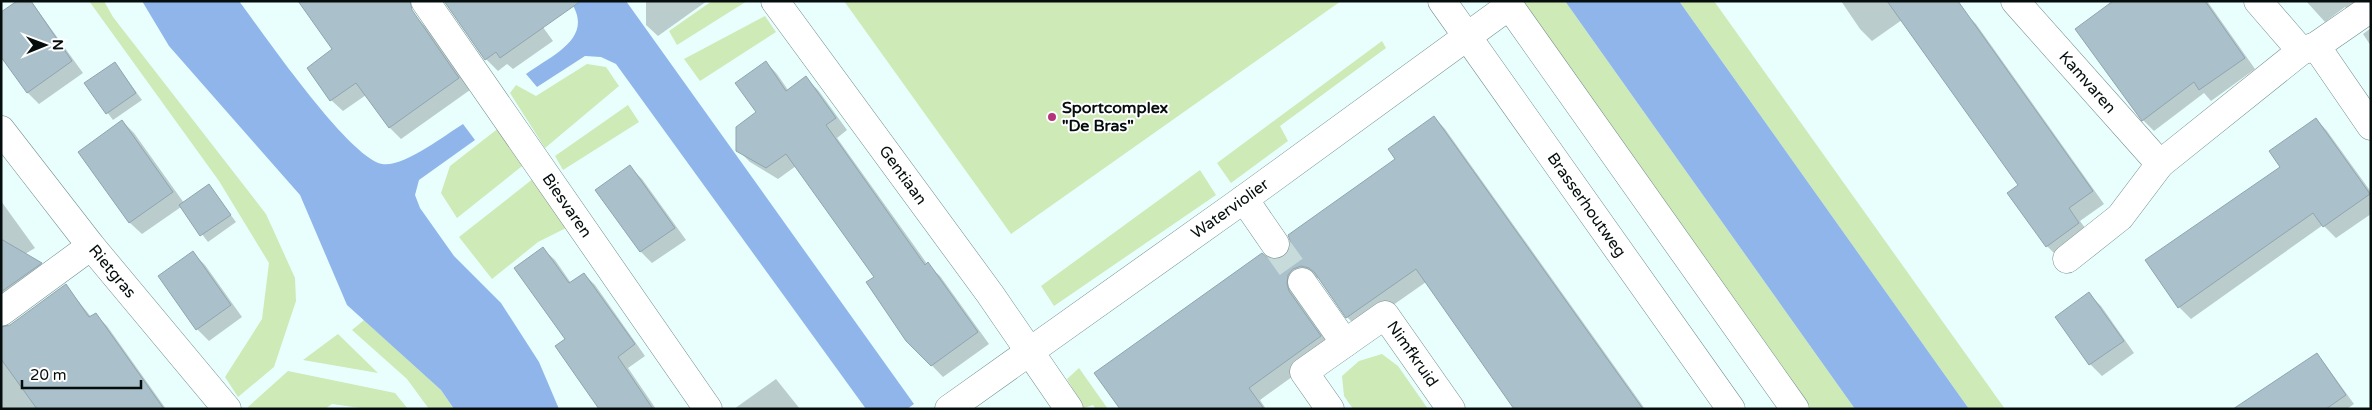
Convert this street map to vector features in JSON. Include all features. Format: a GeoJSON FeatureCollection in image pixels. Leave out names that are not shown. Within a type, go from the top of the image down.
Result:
{"type":"FeatureCollection","features":[{"type":"Feature","properties":{"kind":"street","name":"Biesvaren"},"geometry":{"type":"LineString","coordinates":[[425,1],[708,409]]}},
{"type":"Feature","properties":{"kind":"street","name":"Gentiaan"},"geometry":{"type":"LineString","coordinates":[[774,1],[990,294],[1069,409]]}},
{"type":"Feature","properties":{"kind":"street","name":"Brasserhoutweg"},"geometry":{"type":"LineString","coordinates":[[1442,1],[1731,409]]}},
{"type":"Feature","properties":{"kind":"street","name":"Kamvaren"},"geometry":{"type":"LineString","coordinates":[[2015,1],[2160,164]]}},
{"type":"Feature","properties":{"kind":"street"},"geometry":{"type":"LineString","coordinates":[[2258,1],[2309,49],[2371,126]]}},
{"type":"Feature","properties":{"kind":"street","name":"Waterviolier"},"geometry":{"type":"LineString","coordinates":[[949,409],[1244,199],[1507,4]]}},
{"type":"Feature","properties":{"kind":"street"},"geometry":{"type":"LineString","coordinates":[[1507,4],[1795,409]]}},
{"type":"Feature","properties":{"kind":"street"},"geometry":{"type":"LineString","coordinates":[[2067,259],[2120,217],[2160,164],[2309,49],[2371,8]]}},
{"type":"Feature","properties":{"kind":"street","name":"Rietgras"},"geometry":{"type":"LineString","coordinates":[[1,130],[91,246],[227,409]]}},
{"type":"Feature","properties":{"kind":"street"},"geometry":{"type":"LineString","coordinates":[[1244,199],[1276,244]]}},
{"type":"Feature","properties":{"kind":"street"},"geometry":{"type":"LineString","coordinates":[[1,312],[91,246]]}},
{"type":"Feature","properties":{"kind":"street"},"geometry":{"type":"LineString","coordinates":[[1302,282],[1345,342]]}},
{"type":"Feature","properties":{"kind":"street","name":"Nimfkruid"},"geometry":{"type":"LineString","coordinates":[[1330,409],[1304,372],[1385,314],[1451,409]]}},
{"type":"Feature","properties":{"kind":"green space"},"geometry":{"type":"Polygon","coordinates":[[[89,1],[104,1],[113,17],[266,214],[295,278],[296,301],[274,367],[238,397],[225,377],[262,319],[269,263],[219,181],[89,1]]]}},
{"type":"Feature","properties":{"kind":"green space"},"geometry":{"type":"Polygon","coordinates":[[[712,1],[747,1],[677,45],[669,31],[712,1]]]}},
{"type":"Feature","properties":{"kind":"green space","name":"Sportcomplex \"De Bras\""},"geometry":{"type":"Polygon","coordinates":[[[844,1],[1341,1],[1011,234],[844,1]]]}},
{"type":"Feature","properties":{"kind":"green space"},"geometry":{"type":"Polygon","coordinates":[[[1520,1],[1565,1],[1855,409],[1809,409],[1520,1]]]}},
{"type":"Feature","properties":{"kind":"green space"},"geometry":{"type":"Polygon","coordinates":[[[1679,1],[1714,1],[2005,409],[1969,409],[1679,1]]]}},
{"type":"Feature","properties":{"kind":"green space"},"geometry":{"type":"Polygon","coordinates":[[[765,16],[776,32],[700,81],[684,59],[765,16]]]}},
{"type":"Feature","properties":{"kind":"green space"},"geometry":{"type":"Polygon","coordinates":[[[1382,41],[1386,48],[1280,126],[1288,141],[1231,183],[1217,163],[1382,41]]]}},
{"type":"Feature","properties":{"kind":"green space"},"geometry":{"type":"Polygon","coordinates":[[[587,64],[606,67],[619,86],[545,148],[510,93],[516,85],[536,96],[587,64]]]}},
{"type":"Feature","properties":{"kind":"green space"},"geometry":{"type":"Polygon","coordinates":[[[628,105],[639,122],[563,170],[555,156],[628,105]]]}},
{"type":"Feature","properties":{"kind":"green space"},"geometry":{"type":"Polygon","coordinates":[[[500,127],[526,163],[457,218],[441,193],[450,166],[500,127]]]}},
{"type":"Feature","properties":{"kind":"green space"},"geometry":{"type":"Polygon","coordinates":[[[1200,170],[1216,195],[1054,306],[1041,286],[1200,170]]]}},
{"type":"Feature","properties":{"kind":"green space"},"geometry":{"type":"Polygon","coordinates":[[[534,178],[570,226],[538,242],[492,279],[459,237],[534,178]]]}},
{"type":"Feature","properties":{"kind":"green space"},"geometry":{"type":"Polygon","coordinates":[[[364,320],[441,390],[454,409],[429,409],[407,379],[352,330],[364,320]]]}},
{"type":"Feature","properties":{"kind":"green space"},"geometry":{"type":"Polygon","coordinates":[[[338,334],[378,373],[303,360],[338,334]]]}},
{"type":"Feature","properties":{"kind":"green space"},"geometry":{"type":"Polygon","coordinates":[[[1382,354],[1398,366],[1428,409],[1353,409],[1344,396],[1342,376],[1359,361],[1382,354]]]}},
{"type":"Feature","properties":{"kind":"green space"},"geometry":{"type":"Polygon","coordinates":[[[1079,368],[1108,409],[1096,409],[1093,405],[1084,408],[1067,379],[1079,368]]]}},
{"type":"Feature","properties":{"kind":"green space"},"geometry":{"type":"Polygon","coordinates":[[[288,371],[395,393],[408,409],[368,409],[332,404],[325,409],[249,409],[248,407],[288,371]]]}},
{"type":"Feature","properties":{"kind":"water"},"geometry":{"type":"Polygon","coordinates":[[[142,1],[239,1],[328,118],[367,156],[382,164],[391,164],[412,156],[463,124],[475,140],[419,180],[415,195],[420,208],[454,256],[501,303],[539,362],[559,409],[454,409],[441,390],[347,305],[300,195],[169,46],[142,1]]]}},
{"type":"Feature","properties":{"kind":"water"},"geometry":{"type":"Polygon","coordinates":[[[570,1],[626,1],[914,404],[907,409],[866,409],[616,64],[601,57],[585,56],[537,87],[526,74],[568,44],[578,25],[577,14],[570,1]]]}},
{"type":"Feature","properties":{"kind":"water"},"geometry":{"type":"Polygon","coordinates":[[[1565,1],[1679,1],[1969,409],[1855,409],[1565,1]]]}},
{"type":"Feature","properties":{"kind":"building"},"geometry":{"type":"Polygon","coordinates":[[[17,1],[31,1],[72,61],[27,93],[1,57],[1,12],[17,1]]]}},
{"type":"Feature","properties":{"kind":"building"},"geometry":{"type":"Polygon","coordinates":[[[298,1],[410,1],[412,10],[459,78],[389,128],[356,83],[330,101],[307,68],[332,49],[298,1]]]}},
{"type":"Feature","properties":{"kind":"building"},"geometry":{"type":"Polygon","coordinates":[[[444,1],[581,1],[500,58],[496,52],[485,60],[444,1]]]}},
{"type":"Feature","properties":{"kind":"building"},"geometry":{"type":"Polygon","coordinates":[[[1887,1],[1958,1],[2093,191],[2069,208],[2079,223],[2046,247],[2007,193],[2018,185],[1887,1]]]}},
{"type":"Feature","properties":{"kind":"building"},"geometry":{"type":"Polygon","coordinates":[[[2113,1],[2205,1],[2245,58],[2199,90],[2194,82],[2142,121],[2075,29],[2113,1]]]}},
{"type":"Feature","properties":{"kind":"building"},"geometry":{"type":"Polygon","coordinates":[[[766,61],[786,91],[806,76],[836,118],[826,125],[925,265],[928,262],[978,332],[931,366],[906,341],[866,282],[874,277],[786,154],[766,168],[736,151],[736,127],[756,112],[735,83],[766,61]]]}},
{"type":"Feature","properties":{"kind":"building"},"geometry":{"type":"Polygon","coordinates":[[[115,62],[136,93],[106,114],[84,83],[115,62]]]}},
{"type":"Feature","properties":{"kind":"building"},"geometry":{"type":"Polygon","coordinates":[[[1434,116],[1643,409],[1514,409],[1416,269],[1346,318],[1315,273],[1309,268],[1301,266],[1293,269],[1288,275],[1287,284],[1289,291],[1321,336],[1249,388],[1264,409],[1120,409],[1094,373],[1262,253],[1268,258],[1276,260],[1284,257],[1289,251],[1291,243],[1288,235],[1395,159],[1388,149],[1434,116]]]}},
{"type":"Feature","properties":{"kind":"building"},"geometry":{"type":"Polygon","coordinates":[[[2316,118],[2370,194],[2323,227],[2313,213],[2178,308],[2145,260],[2280,167],[2269,151],[2316,118]]]}},
{"type":"Feature","properties":{"kind":"building"},"geometry":{"type":"Polygon","coordinates":[[[122,120],[173,192],[129,223],[78,152],[122,120]]]}},
{"type":"Feature","properties":{"kind":"building"},"geometry":{"type":"Polygon","coordinates":[[[630,165],[675,228],[640,252],[595,190],[630,165]]]}},
{"type":"Feature","properties":{"kind":"building"},"geometry":{"type":"Polygon","coordinates":[[[209,184],[231,215],[200,236],[179,205],[209,184]]]}},
{"type":"Feature","properties":{"kind":"building"},"geometry":{"type":"Polygon","coordinates":[[[1,239],[42,263],[1,292],[1,239]]]}},
{"type":"Feature","properties":{"kind":"building"},"geometry":{"type":"Polygon","coordinates":[[[543,247],[569,283],[584,273],[635,344],[618,357],[653,409],[599,409],[555,346],[565,339],[514,268],[543,247]]]}},
{"type":"Feature","properties":{"kind":"building"},"geometry":{"type":"Polygon","coordinates":[[[193,251],[231,305],[196,330],[158,276],[193,251]]]}},
{"type":"Feature","properties":{"kind":"building"},"geometry":{"type":"Polygon","coordinates":[[[66,284],[89,317],[96,313],[164,409],[37,409],[1,359],[1,327],[10,325],[66,284]]]}},
{"type":"Feature","properties":{"kind":"building"},"geometry":{"type":"Polygon","coordinates":[[[2089,292],[2124,341],[2089,365],[2055,317],[2089,292]]]}},
{"type":"Feature","properties":{"kind":"building"},"geometry":{"type":"Polygon","coordinates":[[[2317,353],[2346,395],[2326,409],[2233,409],[2317,353]]]}},
{"type":"Feature","properties":{"kind":"tunnel"},"geometry":{"type":"LineString","coordinates":[[1275,244],[1302,282]]}},
{"type":"Feature","properties":{"kind":"place","name":"Sportcomplex \"De Bras\""},"geometry":{"type":"Point","coordinates":[1052,117]}}]}
